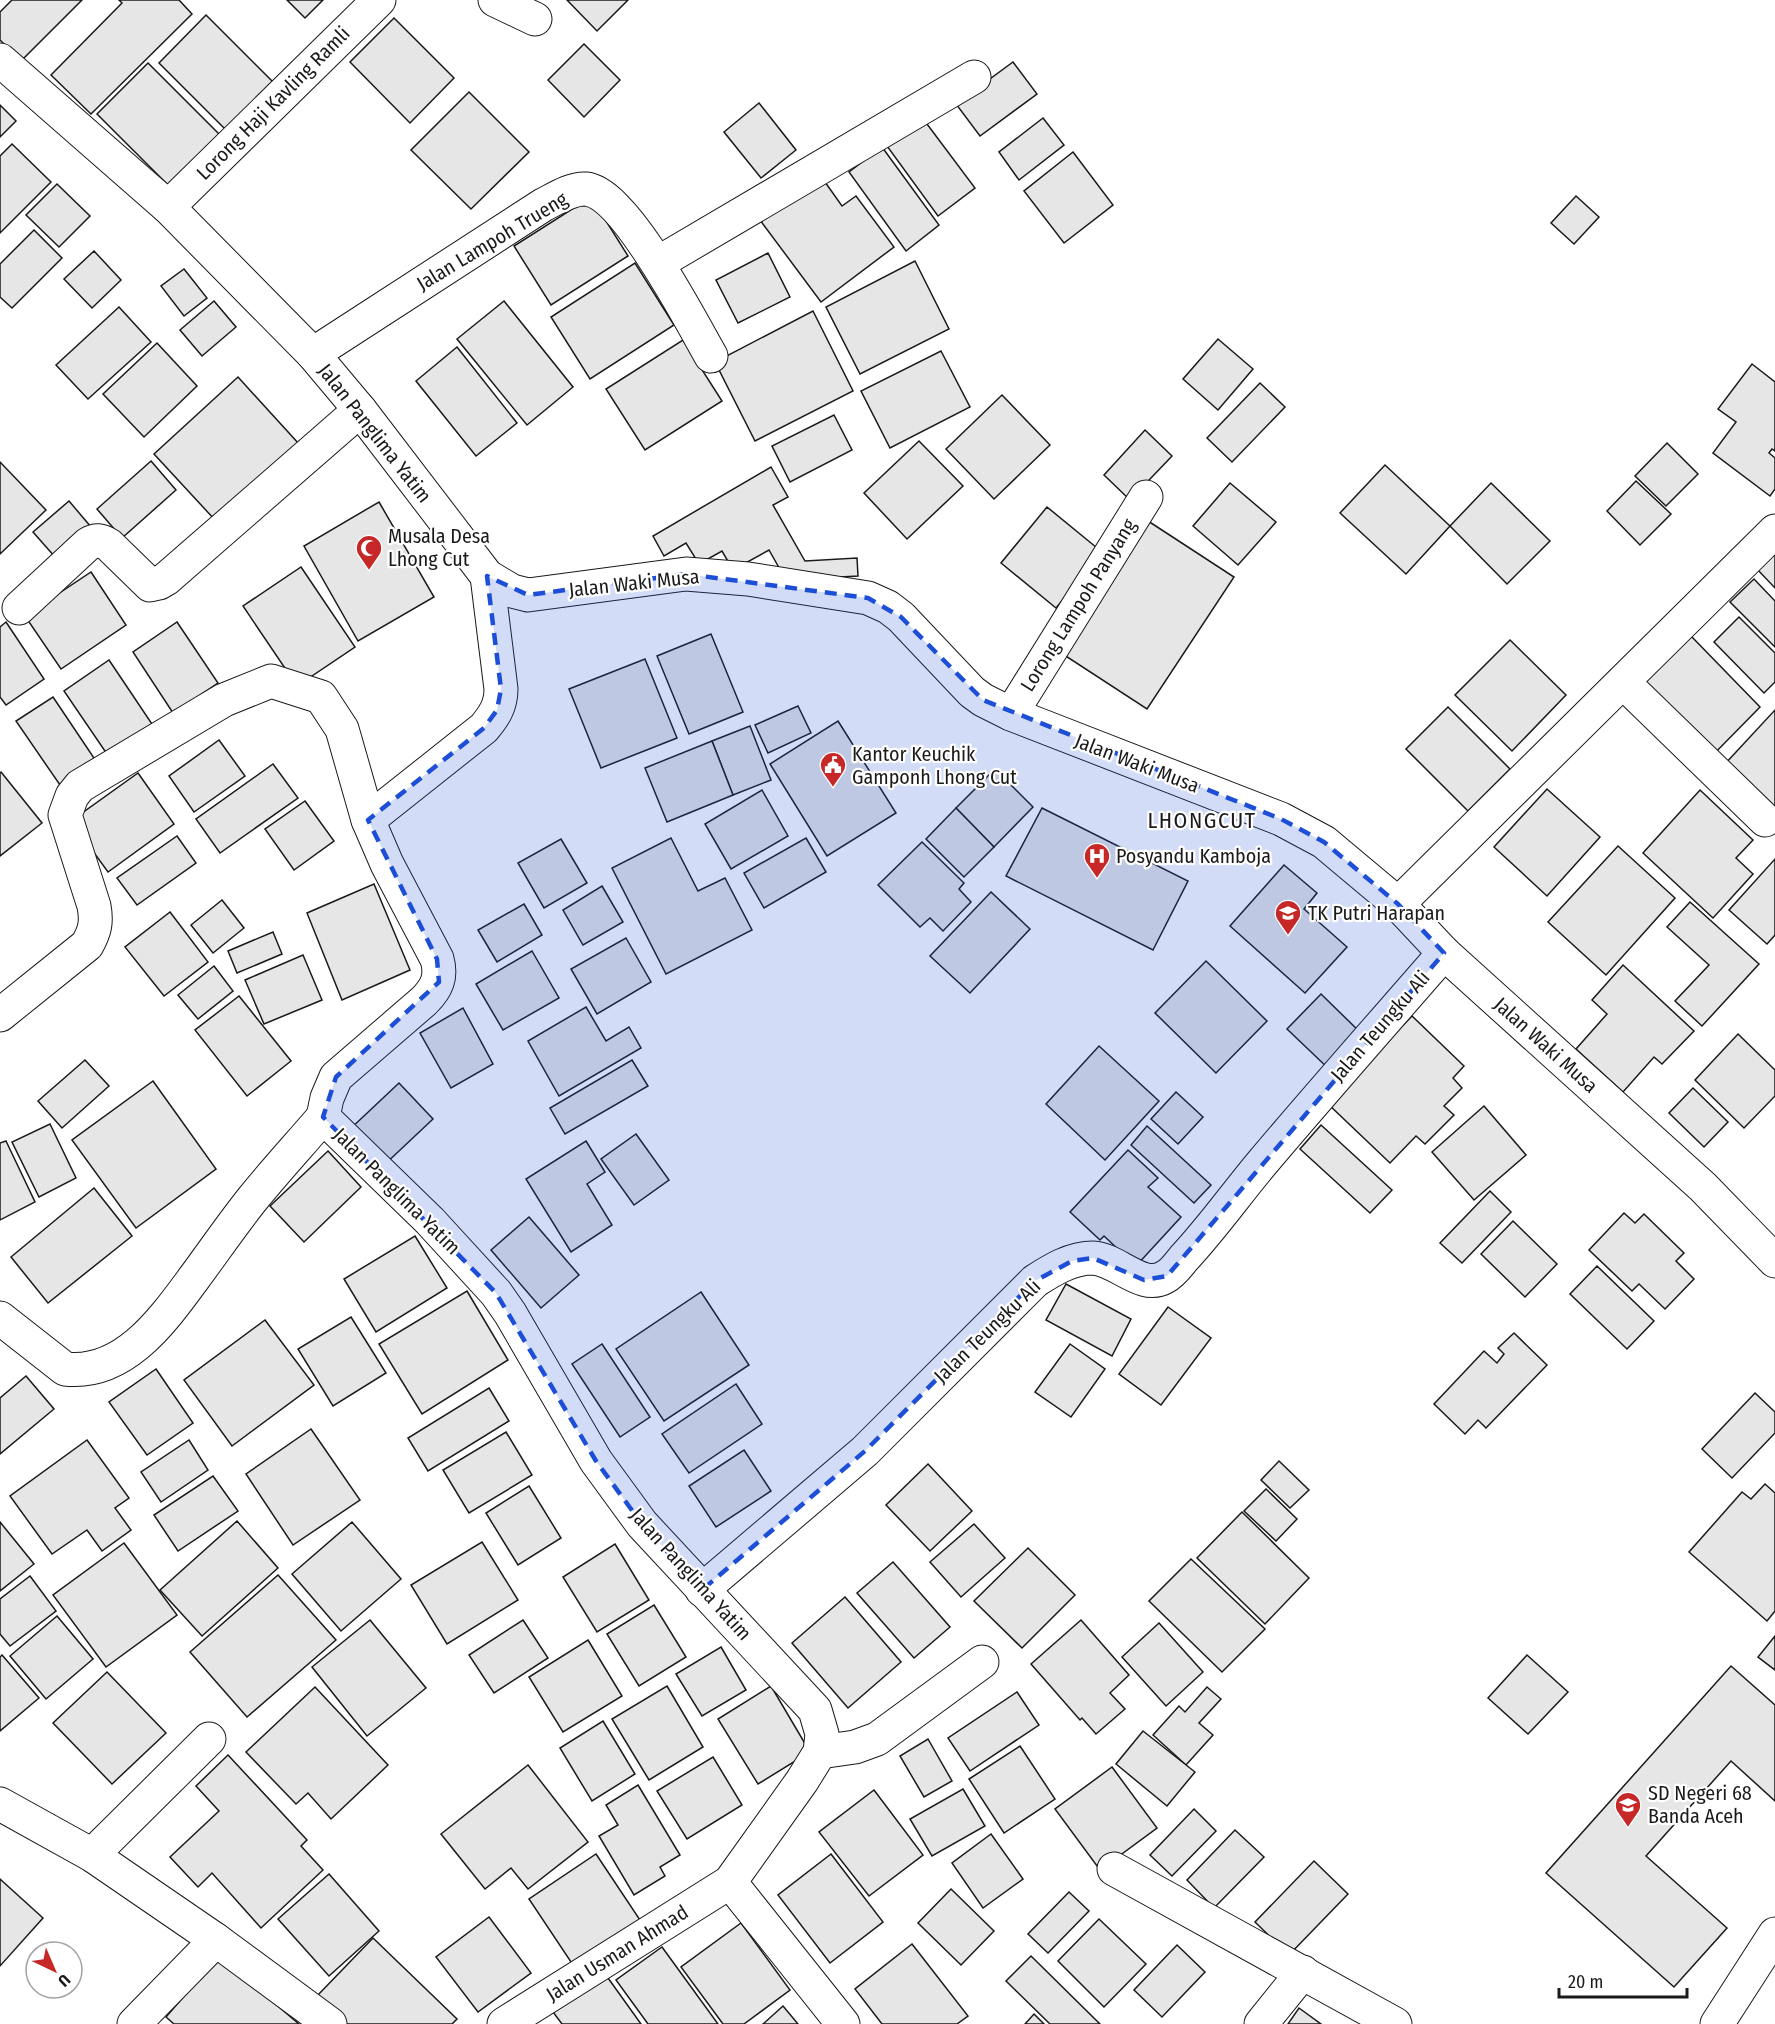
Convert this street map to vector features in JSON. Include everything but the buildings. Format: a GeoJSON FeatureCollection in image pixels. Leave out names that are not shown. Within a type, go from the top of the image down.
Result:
{"type":"FeatureCollection","features":[{"type":"Feature","properties":{"kind":"street","name":"Lorong Haji Kavling Ramli"},"geometry":{"type":"LineString","coordinates":[[168,207],[379,0]]}},
{"type":"Feature","properties":{"kind":"street"},"geometry":{"type":"LineString","coordinates":[[495,0],[535,19]]}},
{"type":"Feature","properties":{"kind":"street","name":"Jalan Panglima Yatim"},"geometry":{"type":"LineString","coordinates":[[0,60],[168,207],[313,354],[360,410],[487,576]]}},
{"type":"Feature","properties":{"kind":"street"},"geometry":{"type":"LineString","coordinates":[[658,263],[974,77]]}},
{"type":"Feature","properties":{"kind":"street","name":"Jalan Lampoh Trueng"},"geometry":{"type":"LineString","coordinates":[[313,354],[543,205],[571,192],[584,189],[596,192],[608,200],[634,230],[658,263],[711,356]]}},
{"type":"Feature","properties":{"kind":"street"},"geometry":{"type":"LineString","coordinates":[[19,608],[94,540],[109,545],[150,585],[166,579],[360,410]]}},
{"type":"Feature","properties":{"kind":"street","name":"Lorong Lampoh Panyang"},"geometry":{"type":"LineString","coordinates":[[1011,714],[1146,497]]}},
{"type":"Feature","properties":{"kind":"street"},"geometry":{"type":"LineString","coordinates":[[1398,904],[1775,531]]}},
{"type":"Feature","properties":{"kind":"street","name":"Jalan Waki Musa"},"geometry":{"type":"LineString","coordinates":[[487,576],[512,591],[528,595],[686,574],[748,579],[868,598],[888,607],[901,616],[972,692],[983,700],[1011,714],[1281,819],[1324,842],[1398,904],[1444,952],[1703,1187],[1775,1261]]}},
{"type":"Feature","properties":{"kind":"street"},"geometry":{"type":"LineString","coordinates":[[368,820],[484,728],[497,710],[501,700],[501,689],[487,576]]}},
{"type":"Feature","properties":{"kind":"street","name":"Jalan Panglima Yatim"},"geometry":{"type":"LineString","coordinates":[[0,1015],[87,945],[94,934],[97,920],[94,906],[65,816],[72,796],[80,786],[224,700],[271,681],[321,697],[342,729],[368,820],[387,864],[438,959],[440,970],[439,982],[424,1001],[336,1077],[327,1098],[323,1117],[430,1221],[496,1293],[510,1313],[596,1461],[642,1524],[815,1710],[822,1734],[820,1752]]}},
{"type":"Feature","properties":{"kind":"street"},"geometry":{"type":"LineString","coordinates":[[1623,682],[1765,820]]}},
{"type":"Feature","properties":{"kind":"street","name":"Jalan Teungku Ali"},"geometry":{"type":"LineString","coordinates":[[702,1590],[865,1451],[1035,1281],[1053,1269],[1072,1261],[1093,1258],[1107,1261],[1144,1280],[1159,1280],[1167,1276],[1196,1246],[1262,1163],[1444,952]]}},
{"type":"Feature","properties":{"kind":"street"},"geometry":{"type":"LineString","coordinates":[[0,1318],[65,1369],[90,1368],[111,1361],[133,1348],[168,1312],[254,1197],[323,1117]]}},
{"type":"Feature","properties":{"kind":"street"},"geometry":{"type":"LineString","coordinates":[[843,2024],[730,1882],[820,1752],[855,1747],[877,1739],[982,1662]]}},
{"type":"Feature","properties":{"kind":"street"},"geometry":{"type":"LineString","coordinates":[[92,1855],[209,1739]]}},
{"type":"Feature","properties":{"kind":"street"},"geometry":{"type":"LineString","coordinates":[[0,1804],[92,1855],[216,1940],[330,2024]]}},
{"type":"Feature","properties":{"kind":"street"},"geometry":{"type":"LineString","coordinates":[[1114,1869],[1395,2024]]}},
{"type":"Feature","properties":{"kind":"street","name":"Jalan Usman Ahmad"},"geometry":{"type":"LineString","coordinates":[[504,2024],[730,1882]]}},
{"type":"Feature","properties":{"kind":"street"},"geometry":{"type":"LineString","coordinates":[[1717,2024],[1775,1934]]}},
{"type":"Feature","properties":{"kind":"street"},"geometry":{"type":"LineString","coordinates":[[134,2024],[216,1940]]}},
{"type":"Feature","properties":{"kind":"street"},"geometry":{"type":"LineString","coordinates":[[1261,2024],[1303,1972]]}},
{"type":"Feature","properties":{"kind":"highlighted area"},"geometry":{"type":"Polygon","coordinates":[[[686,574],[868,598],[901,617],[983,700],[1281,819],[1324,842],[1398,904],[1444,953],[1167,1276],[1144,1280],[1093,1258],[1072,1261],[1035,1281],[865,1451],[702,1590],[642,1524],[596,1461],[496,1293],[323,1117],[336,1077],[439,982],[437,959],[368,820],[484,728],[497,710],[501,689],[487,576],[528,595],[686,574]]]}},
{"type":"Feature","properties":{"kind":"place","name":"Musala Desa Lhong Cut"},"geometry":{"type":"Point","coordinates":[369,571]}},
{"type":"Feature","properties":{"kind":"place","name":"Kantor Keuchik Gamponh Lhong Cut"},"geometry":{"type":"Point","coordinates":[833,788]}},
{"type":"Feature","properties":{"kind":"place","name":"Posyandu Kamboja"},"geometry":{"type":"Point","coordinates":[1097,879]}},
{"type":"Feature","properties":{"kind":"place","name":"TK Putri Harapan"},"geometry":{"type":"Point","coordinates":[1288,936]}},
{"type":"Feature","properties":{"kind":"place","name":"SD Negeri 68 Banda Aceh"},"geometry":{"type":"Point","coordinates":[1628,1828]}},
{"type":"Feature","properties":{"kind":"district","name":"LHONGCUT"},"geometry":{"type":"Point","coordinates":[1202,820]}}]}
